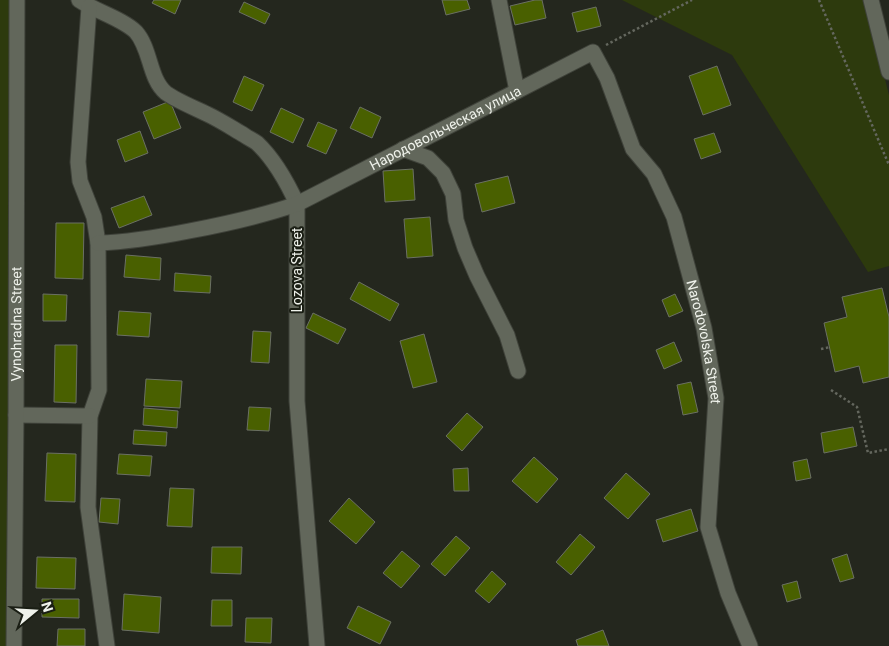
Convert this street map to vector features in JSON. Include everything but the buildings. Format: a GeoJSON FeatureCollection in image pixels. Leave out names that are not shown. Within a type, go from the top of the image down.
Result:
{"type":"FeatureCollection","features":[{"type":"Feature","properties":{"kind":"street","name":"Vynohradna Street"},"geometry":{"type":"LineString","coordinates":[[14,646],[17,0]]}},
{"type":"Feature","properties":{"kind":"street"},"geometry":{"type":"LineString","coordinates":[[499,0],[517,91]]}},
{"type":"Feature","properties":{"kind":"street"},"geometry":{"type":"LineString","coordinates":[[871,0],[889,72]]}},
{"type":"Feature","properties":{"kind":"street"},"geometry":{"type":"LineString","coordinates":[[84,3],[78,162],[80,182],[94,217],[98,243],[99,390],[90,416],[88,507],[107,646]]}},
{"type":"Feature","properties":{"kind":"street","name":"Lozova Street"},"geometry":{"type":"LineString","coordinates":[[84,3],[136,32],[145,45],[157,79],[165,92],[173,98],[220,120],[256,143],[277,167],[289,185],[297,204],[297,401],[317,646]]}},
{"type":"Feature","properties":{"kind":"street","name":"Народовольческая улица"},"geometry":{"type":"LineString","coordinates":[[98,243],[152,238],[207,228],[272,213],[297,204],[593,52]]}},
{"type":"Feature","properties":{"kind":"street","name":"Narodovolska Street"},"geometry":{"type":"LineString","coordinates":[[593,52],[607,78],[632,149],[654,174],[674,217],[702,318],[716,398],[708,527],[728,593],[750,646]]}},
{"type":"Feature","properties":{"kind":"street"},"geometry":{"type":"LineString","coordinates":[[403,149],[428,158],[443,173],[453,194],[456,220],[465,248],[507,335],[518,371]]}},
{"type":"Feature","properties":{"kind":"street"},"geometry":{"type":"LineString","coordinates":[[16,415],[90,416]]}},
{"type":"Feature","properties":{"kind":"path"},"geometry":{"type":"LineString","coordinates":[[593,52],[692,0]]}},
{"type":"Feature","properties":{"kind":"path"},"geometry":{"type":"LineString","coordinates":[[819,0],[889,165]]}},
{"type":"Feature","properties":{"kind":"path"},"geometry":{"type":"LineString","coordinates":[[821,349],[830,347]]}},
{"type":"Feature","properties":{"kind":"path"},"geometry":{"type":"LineString","coordinates":[[831,390],[857,407],[868,453],[889,448]]}},
{"type":"Feature","properties":{"kind":"green space"},"geometry":{"type":"Polygon","coordinates":[[[0,0],[17,0],[14,646],[0,646],[0,0]]]}},
{"type":"Feature","properties":{"kind":"green space"},"geometry":{"type":"Polygon","coordinates":[[[622,0],[865,0],[889,95],[889,266],[868,272],[732,55],[622,0]]]}}]}
